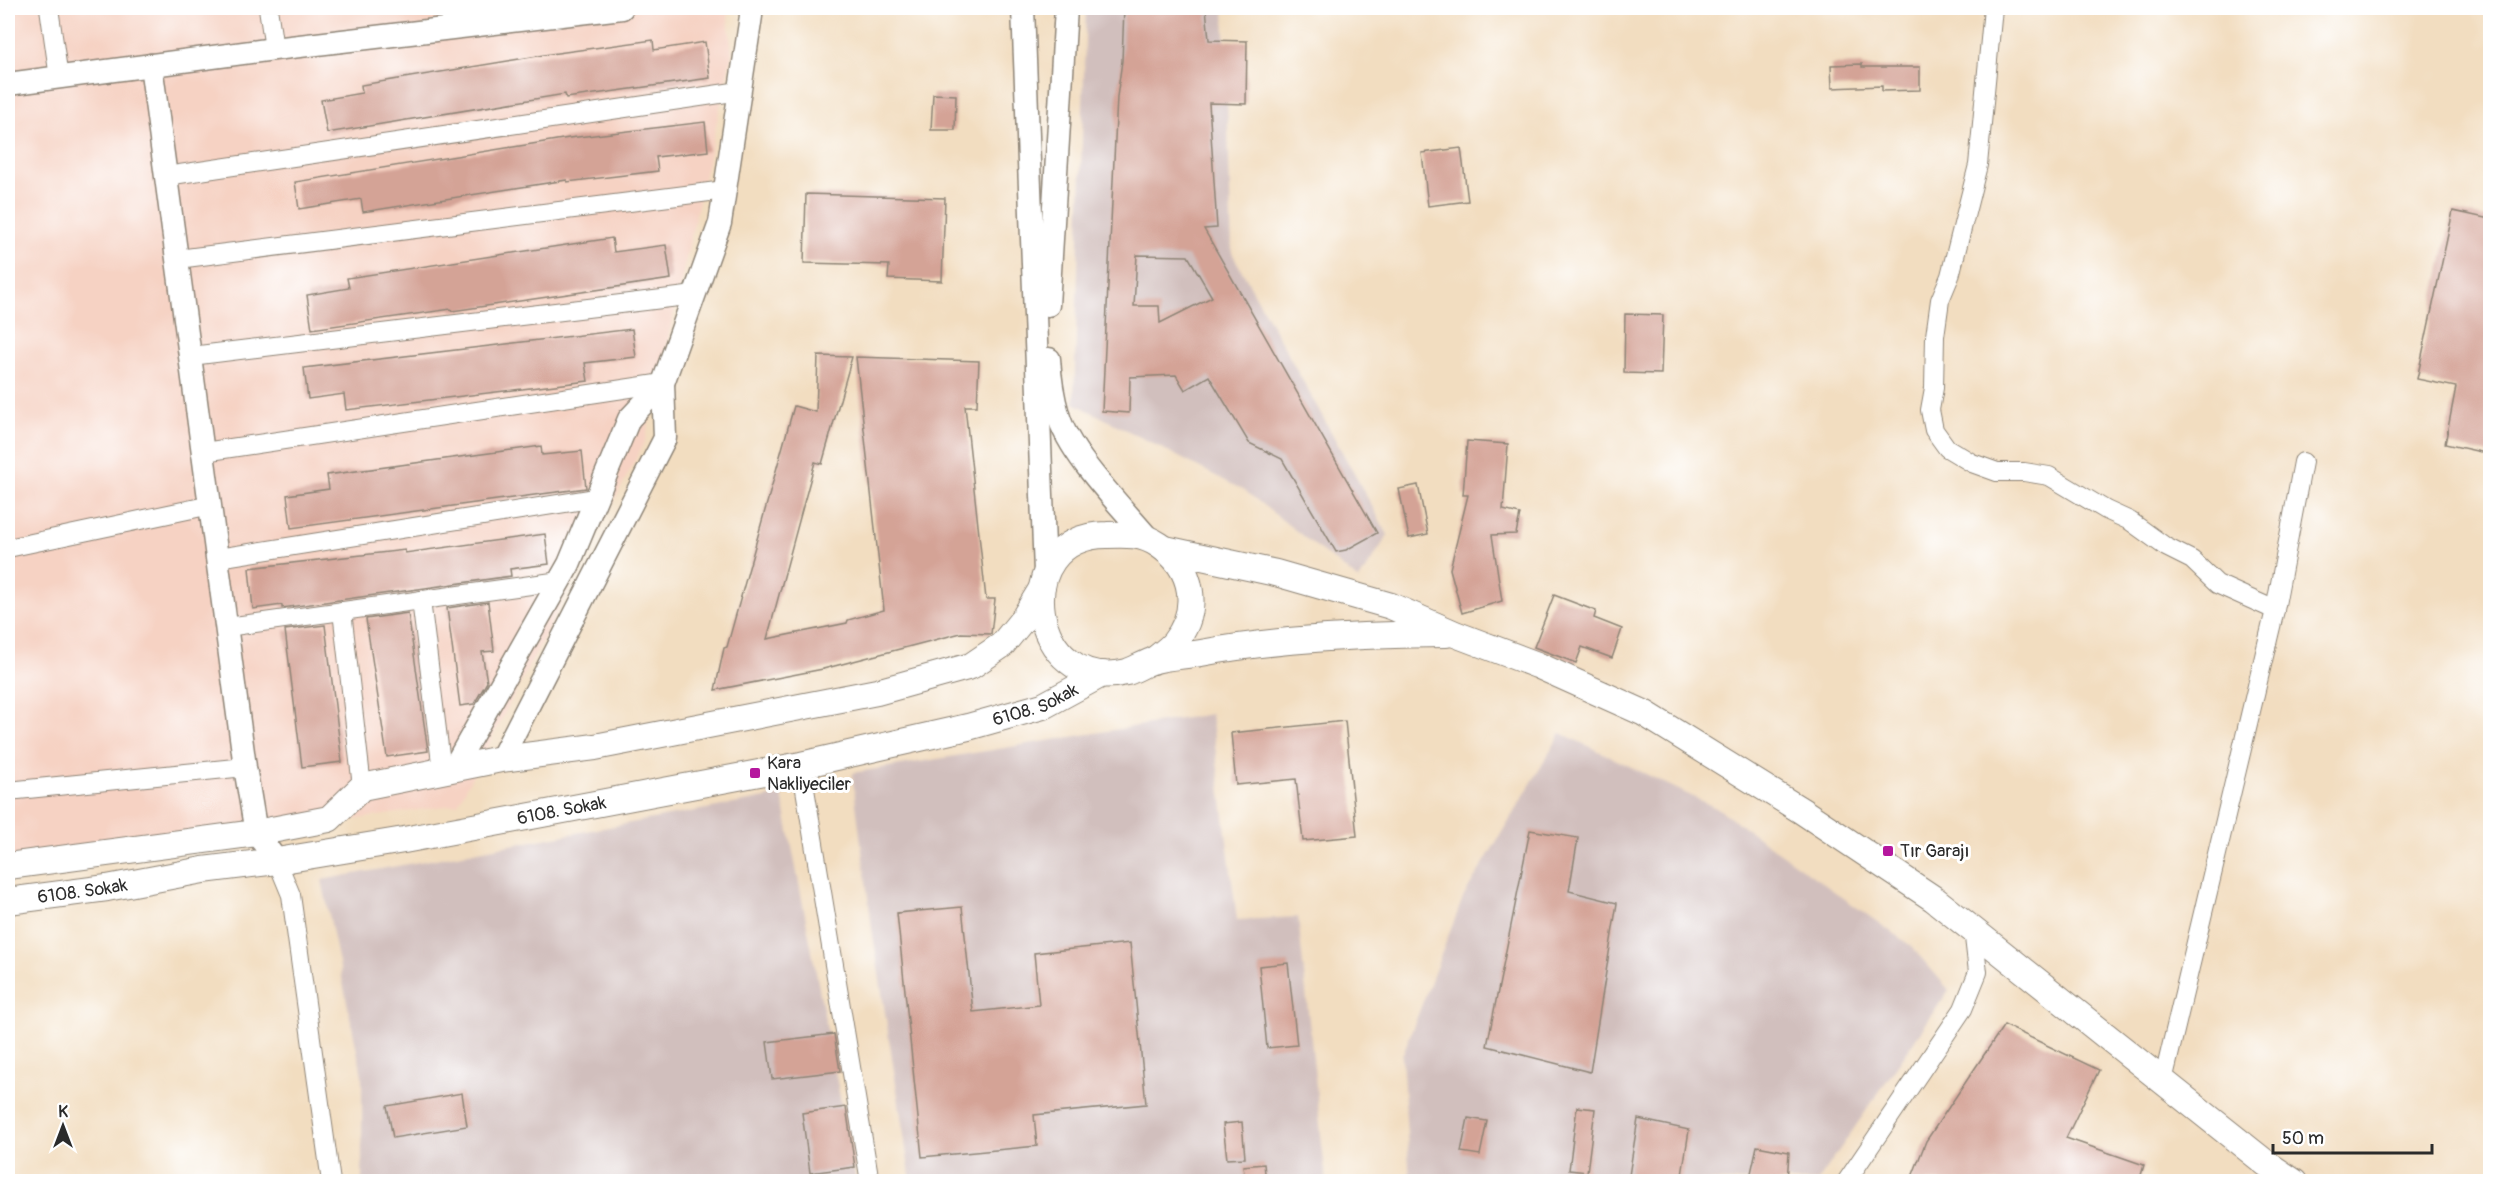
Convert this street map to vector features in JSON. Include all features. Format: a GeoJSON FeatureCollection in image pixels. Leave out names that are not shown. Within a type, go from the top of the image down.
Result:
{"type":"FeatureCollection","features":[{"type":"Feature","properties":{"kind":"main road"},"geometry":{"type":"LineString","coordinates":[[362,787],[501,759],[595,747],[866,694],[971,666],[1002,645],[1024,618],[1054,557],[1073,543],[1099,535],[1156,543],[1276,573],[1391,606],[1455,634],[1537,665],[1644,713],[1812,817],[1934,898],[2267,1164],[2294,1182]]}},
{"type":"Feature","properties":{"kind":"main road"},"geometry":{"type":"LineString","coordinates":[[1153,661],[1174,643],[1188,620],[1191,597],[1188,577],[1180,563],[1156,543]]}},
{"type":"Feature","properties":{"kind":"main road"},"geometry":{"type":"LineString","coordinates":[[1043,581],[1042,619],[1050,639],[1065,658],[1082,670],[1102,674],[1126,672],[1153,661],[1251,643],[1357,635],[1455,634]]}},
{"type":"Feature","properties":{"kind":"main road","name":"6108. Sokak"},"geometry":{"type":"LineString","coordinates":[[8,901],[107,888],[203,870],[277,861],[405,840],[801,765],[968,727],[1043,706],[1102,674]]}},
{"type":"Feature","properties":{"kind":"main road","name":"6108. Sokak"},"geometry":{"type":"LineString","coordinates":[[8,866],[256,833],[329,819],[362,787]]}},
{"type":"Feature","properties":{"kind":"street"},"geometry":{"type":"LineString","coordinates":[[49,8],[59,78]]}},
{"type":"Feature","properties":{"kind":"street"},"geometry":{"type":"LineString","coordinates":[[268,8],[274,48]]}},
{"type":"Feature","properties":{"kind":"street"},"geometry":{"type":"LineString","coordinates":[[8,84],[274,48],[622,8]]}},
{"type":"Feature","properties":{"kind":"street"},"geometry":{"type":"LineString","coordinates":[[501,759],[665,438],[663,382],[720,223],[751,16],[750,8]]}},
{"type":"Feature","properties":{"kind":"street"},"geometry":{"type":"LineString","coordinates":[[1023,8],[1043,581]]}},
{"type":"Feature","properties":{"kind":"street"},"geometry":{"type":"LineString","coordinates":[[1066,8],[1048,295],[1049,362],[1058,415],[1070,441],[1097,478],[1156,543]]}},
{"type":"Feature","properties":{"kind":"street"},"geometry":{"type":"LineString","coordinates":[[1993,8],[1978,165],[1969,207],[1938,312],[1934,388],[1930,410],[1934,430],[1947,448],[1972,463],[1997,472],[2024,472],[2049,476],[2106,510],[2130,521],[2166,548],[2192,560],[2217,584],[2275,610]]}},
{"type":"Feature","properties":{"kind":"street"},"geometry":{"type":"LineString","coordinates":[[151,65],[245,767],[256,833],[277,861],[291,895],[331,1182]]}},
{"type":"Feature","properties":{"kind":"street"},"geometry":{"type":"LineString","coordinates":[[166,176],[740,91]]}},
{"type":"Feature","properties":{"kind":"street"},"geometry":{"type":"LineString","coordinates":[[178,259],[725,190]]}},
{"type":"Feature","properties":{"kind":"street"},"geometry":{"type":"LineString","coordinates":[[191,356],[694,295]]}},
{"type":"Feature","properties":{"kind":"street"},"geometry":{"type":"LineString","coordinates":[[204,452],[663,382]]}},
{"type":"Feature","properties":{"kind":"street"},"geometry":{"type":"LineString","coordinates":[[448,770],[569,564],[629,419],[663,382]]}},
{"type":"Feature","properties":{"kind":"street"},"geometry":{"type":"LineString","coordinates":[[2163,1081],[2275,610],[2303,462]]}},
{"type":"Feature","properties":{"kind":"street"},"geometry":{"type":"LineString","coordinates":[[218,558],[596,498]]}},
{"type":"Feature","properties":{"kind":"street"},"geometry":{"type":"LineString","coordinates":[[8,548],[211,505]]}},
{"type":"Feature","properties":{"kind":"street"},"geometry":{"type":"LineString","coordinates":[[227,627],[560,581]]}},
{"type":"Feature","properties":{"kind":"street"},"geometry":{"type":"LineString","coordinates":[[422,600],[448,770]]}},
{"type":"Feature","properties":{"kind":"street"},"geometry":{"type":"LineString","coordinates":[[342,611],[362,787]]}},
{"type":"Feature","properties":{"kind":"street"},"geometry":{"type":"LineString","coordinates":[[801,765],[870,1182]]}},
{"type":"Feature","properties":{"kind":"street"},"geometry":{"type":"LineString","coordinates":[[8,791],[245,767]]}},
{"type":"Feature","properties":{"kind":"street"},"geometry":{"type":"LineString","coordinates":[[1846,1182],[1963,1009],[1978,972],[1973,929]]}},
{"type":"Feature","properties":{"kind":"shaded area"},"geometry":{"type":"Polygon","coordinates":[[[8,8],[727,8],[732,54],[645,441],[458,804],[8,871],[8,8]]]}},
{"type":"Feature","properties":{"kind":"shaded area"},"geometry":{"type":"Polygon","coordinates":[[[1086,8],[1224,8],[1232,253],[1388,535],[1359,580],[1245,491],[1074,403],[1086,8]]]}},
{"type":"Feature","properties":{"kind":"shaded area"},"geometry":{"type":"Polygon","coordinates":[[[1211,714],[1237,920],[1298,917],[1326,1181],[911,1181],[872,928],[852,773],[1211,714]]]}},
{"type":"Feature","properties":{"kind":"shaded area"},"geometry":{"type":"Polygon","coordinates":[[[1561,733],[1720,810],[1911,946],[1949,990],[1818,1181],[1410,1181],[1402,1056],[1463,898],[1561,733]]]}},
{"type":"Feature","properties":{"kind":"shaded area"},"geometry":{"type":"Polygon","coordinates":[[[782,795],[856,1181],[362,1181],[362,1075],[322,880],[782,795]]]}},
{"type":"Feature","properties":{"kind":"building"},"geometry":{"type":"Polygon","coordinates":[[[1124,8],[1206,8],[1209,40],[1247,41],[1246,104],[1209,103],[1217,228],[1204,229],[1377,533],[1346,550],[1336,552],[1282,459],[1249,443],[1209,376],[1185,390],[1176,375],[1130,377],[1129,413],[1102,411],[1117,97],[1122,61],[1124,8]],[[1137,255],[1134,306],[1159,306],[1160,323],[1212,297],[1188,256],[1137,255]]]}},
{"type":"Feature","properties":{"kind":"building"},"geometry":{"type":"Polygon","coordinates":[[[653,40],[654,50],[705,42],[710,78],[566,98],[565,94],[327,133],[321,100],[362,93],[361,85],[550,54],[653,40]]]}},
{"type":"Feature","properties":{"kind":"building"},"geometry":{"type":"Polygon","coordinates":[[[1862,64],[1862,67],[1920,67],[1920,90],[1882,91],[1882,86],[1832,88],[1831,65],[1862,64]]]}},
{"type":"Feature","properties":{"kind":"building"},"geometry":{"type":"Polygon","coordinates":[[[933,94],[956,95],[955,130],[931,130],[933,94]]]}},
{"type":"Feature","properties":{"kind":"building"},"geometry":{"type":"Polygon","coordinates":[[[705,122],[708,151],[656,157],[658,171],[567,182],[567,180],[363,212],[361,199],[299,209],[295,182],[569,138],[705,122]]]}},
{"type":"Feature","properties":{"kind":"building"},"geometry":{"type":"Polygon","coordinates":[[[1461,148],[1468,201],[1428,206],[1422,153],[1461,148]]]}},
{"type":"Feature","properties":{"kind":"building"},"geometry":{"type":"Polygon","coordinates":[[[806,194],[945,198],[942,281],[888,279],[889,265],[804,263],[806,194]]]}},
{"type":"Feature","properties":{"kind":"building"},"geometry":{"type":"Polygon","coordinates":[[[2453,211],[2490,219],[2490,454],[2445,444],[2456,387],[2417,379],[2453,211]]]}},
{"type":"Feature","properties":{"kind":"building"},"geometry":{"type":"Polygon","coordinates":[[[612,238],[614,252],[666,245],[671,279],[312,329],[307,295],[349,288],[347,278],[612,238]]]}},
{"type":"Feature","properties":{"kind":"building"},"geometry":{"type":"Polygon","coordinates":[[[1625,314],[1663,315],[1661,374],[1624,373],[1625,314]]]}},
{"type":"Feature","properties":{"kind":"building"},"geometry":{"type":"Polygon","coordinates":[[[632,329],[636,357],[585,363],[588,381],[346,410],[344,394],[308,399],[304,368],[632,329]]]}},
{"type":"Feature","properties":{"kind":"building"},"geometry":{"type":"Polygon","coordinates":[[[818,356],[852,357],[822,464],[815,462],[767,639],[847,623],[848,620],[884,610],[856,357],[979,361],[977,406],[965,406],[986,599],[995,599],[991,634],[961,633],[823,669],[715,690],[724,648],[727,647],[794,406],[816,412],[818,356]]]}},
{"type":"Feature","properties":{"kind":"building"},"geometry":{"type":"Polygon","coordinates":[[[1467,441],[1508,444],[1503,510],[1520,514],[1516,534],[1492,535],[1502,601],[1462,613],[1450,569],[1468,495],[1463,495],[1467,441]]]}},
{"type":"Feature","properties":{"kind":"building"},"geometry":{"type":"Polygon","coordinates":[[[541,446],[542,455],[582,451],[586,488],[291,528],[287,495],[329,489],[327,475],[541,446]]]}},
{"type":"Feature","properties":{"kind":"building"},"geometry":{"type":"Polygon","coordinates":[[[1418,485],[1428,534],[1409,538],[1399,489],[1418,485]]]}},
{"type":"Feature","properties":{"kind":"building"},"geometry":{"type":"Polygon","coordinates":[[[545,534],[549,564],[510,569],[511,576],[282,608],[282,605],[253,609],[249,568],[405,550],[405,553],[545,534]]]}},
{"type":"Feature","properties":{"kind":"building"},"geometry":{"type":"Polygon","coordinates":[[[1554,595],[1596,611],[1594,618],[1622,629],[1612,658],[1582,647],[1576,663],[1534,647],[1554,595]]]}},
{"type":"Feature","properties":{"kind":"building"},"geometry":{"type":"Polygon","coordinates":[[[488,602],[494,651],[482,652],[487,682],[474,704],[460,706],[447,608],[488,602]]]}},
{"type":"Feature","properties":{"kind":"building"},"geometry":{"type":"Polygon","coordinates":[[[408,613],[428,751],[387,757],[366,619],[408,613]]]}},
{"type":"Feature","properties":{"kind":"building"},"geometry":{"type":"Polygon","coordinates":[[[325,625],[342,762],[302,767],[285,630],[325,625]]]}},
{"type":"Feature","properties":{"kind":"building"},"geometry":{"type":"Polygon","coordinates":[[[1345,721],[1357,836],[1303,841],[1296,779],[1236,785],[1231,733],[1345,721]]]}},
{"type":"Feature","properties":{"kind":"building"},"geometry":{"type":"Polygon","coordinates":[[[1530,830],[1578,838],[1569,891],[1617,903],[1590,1072],[1487,1046],[1530,830]]]}},
{"type":"Feature","properties":{"kind":"building"},"geometry":{"type":"Polygon","coordinates":[[[962,907],[973,1012],[1039,1005],[1034,953],[1130,943],[1146,1104],[1034,1115],[1037,1146],[922,1157],[897,913],[962,907]]]}},
{"type":"Feature","properties":{"kind":"building"},"geometry":{"type":"Polygon","coordinates":[[[1288,963],[1297,1045],[1267,1048],[1259,966],[1288,963]]]}},
{"type":"Feature","properties":{"kind":"building"},"geometry":{"type":"Polygon","coordinates":[[[2004,1025],[2099,1070],[2066,1138],[2144,1165],[2139,1182],[1910,1182],[1926,1141],[2004,1025]]]}},
{"type":"Feature","properties":{"kind":"building"},"geometry":{"type":"Polygon","coordinates":[[[834,1034],[840,1071],[772,1079],[767,1042],[834,1034]]]}},
{"type":"Feature","properties":{"kind":"building"},"geometry":{"type":"Polygon","coordinates":[[[462,1093],[467,1126],[393,1138],[387,1106],[462,1093]]]}},
{"type":"Feature","properties":{"kind":"building"},"geometry":{"type":"Polygon","coordinates":[[[846,1107],[855,1167],[810,1173],[802,1113],[846,1107]]]}},
{"type":"Feature","properties":{"kind":"building"},"geometry":{"type":"Polygon","coordinates":[[[1577,1107],[1595,1109],[1587,1172],[1569,1170],[1577,1107]]]}},
{"type":"Feature","properties":{"kind":"building"},"geometry":{"type":"Polygon","coordinates":[[[1468,1118],[1487,1121],[1480,1155],[1461,1152],[1468,1118]]]}},
{"type":"Feature","properties":{"kind":"building"},"geometry":{"type":"Polygon","coordinates":[[[1638,1119],[1689,1130],[1681,1182],[1628,1182],[1638,1119]]]}},
{"type":"Feature","properties":{"kind":"building"},"geometry":{"type":"Polygon","coordinates":[[[1242,1122],[1245,1158],[1227,1159],[1223,1124],[1242,1122]]]}},
{"type":"Feature","properties":{"kind":"building"},"geometry":{"type":"Polygon","coordinates":[[[1757,1146],[1789,1152],[1787,1182],[1749,1182],[1757,1146]]]}},
{"type":"Feature","properties":{"kind":"building"},"geometry":{"type":"Polygon","coordinates":[[[1264,1164],[1266,1182],[1245,1182],[1243,1166],[1264,1164]]]}},
{"type":"Feature","properties":{"kind":"place","name":"Kara Nakliyeciler"},"geometry":{"type":"Point","coordinates":[755,773]}},
{"type":"Feature","properties":{"kind":"place","name":"Tır Garajı"},"geometry":{"type":"Point","coordinates":[1888,851]}}]}
